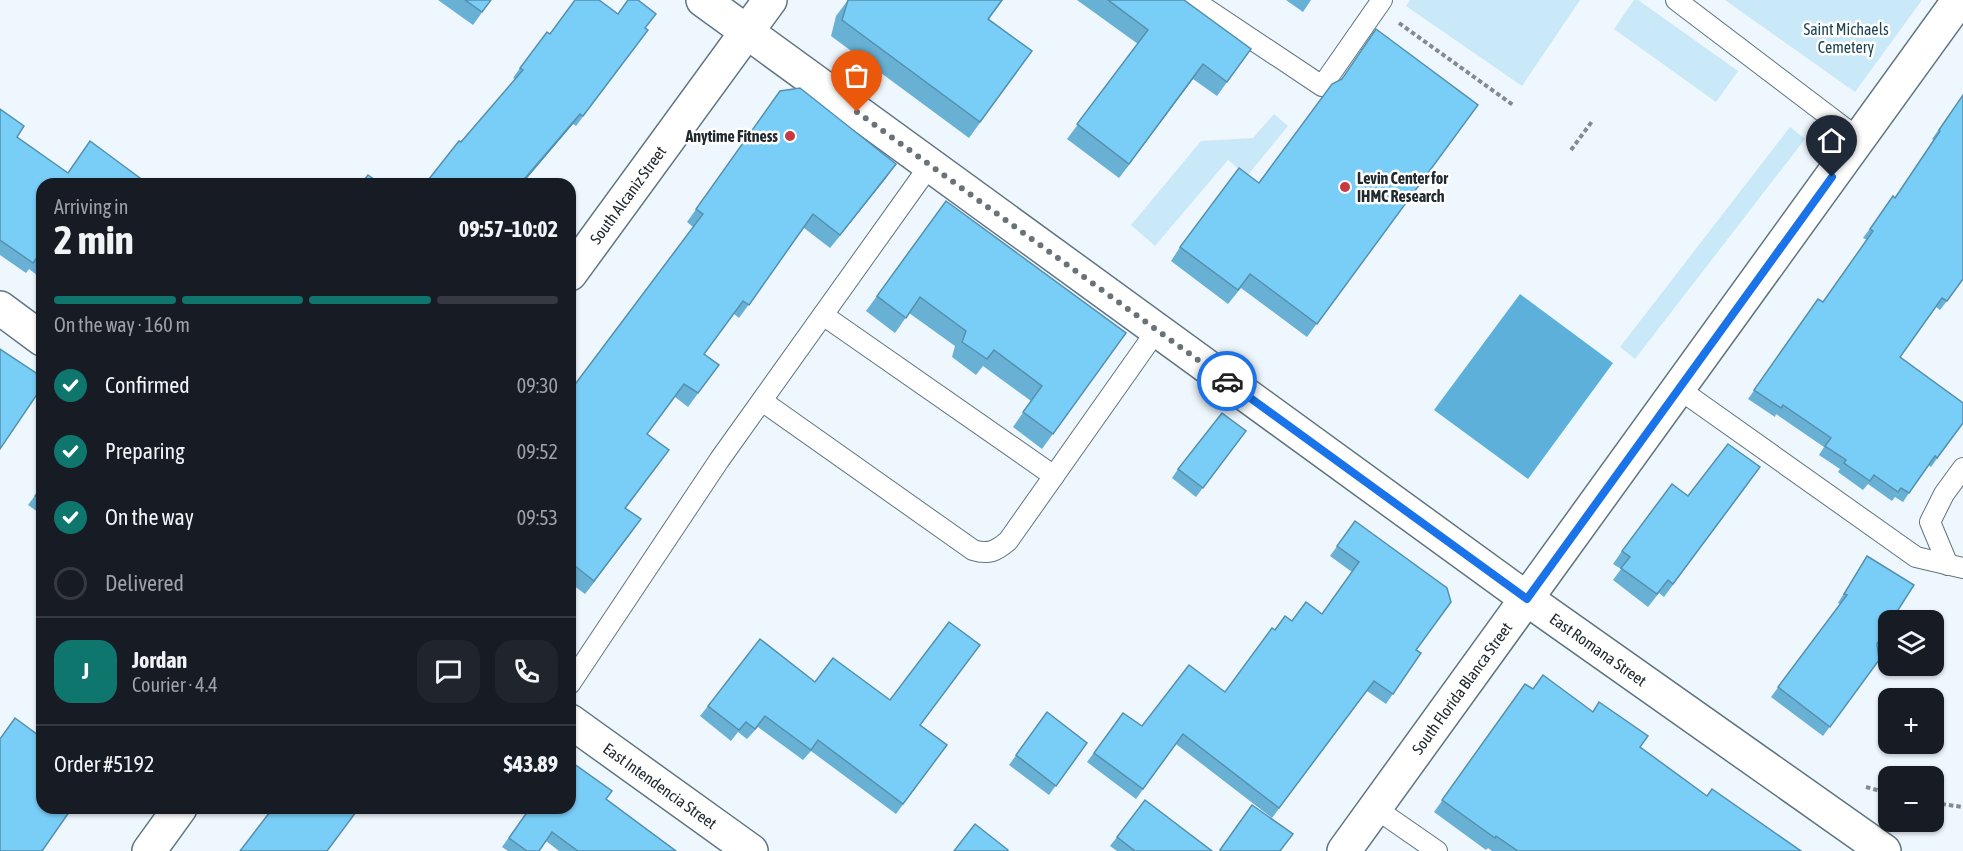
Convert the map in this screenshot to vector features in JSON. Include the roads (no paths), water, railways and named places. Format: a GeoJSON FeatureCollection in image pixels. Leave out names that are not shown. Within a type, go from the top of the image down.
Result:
{"type":"FeatureCollection","features":[{"type":"Feature","properties":{"kind":"street","name":"East Romana Street"},"geometry":{"type":"LineString","coordinates":[[703,0],[1527,599],[1884,851]]}},
{"type":"Feature","properties":{"kind":"street","name":"South Alcaniz Street"},"geometry":{"type":"LineString","coordinates":[[576,266],[770,0]]}},
{"type":"Feature","properties":{"kind":"street","name":"South Florida Blanca Street"},"geometry":{"type":"LineString","coordinates":[[1344,851],[1959,0]]}},
{"type":"Feature","properties":{"kind":"street"},"geometry":{"type":"LineString","coordinates":[[0,309],[36,335]]}},
{"type":"Feature","properties":{"kind":"street","name":"East Intendencia Street"},"geometry":{"type":"LineString","coordinates":[[576,725],[751,851]]}},
{"type":"Feature","properties":{"kind":"street"},"geometry":{"type":"LineString","coordinates":[[149,851],[176,814]]}},
{"type":"Feature","properties":{"kind":"lane"},"geometry":{"type":"LineString","coordinates":[[1193,0],[1322,86],[1382,0]]}},
{"type":"Feature","properties":{"kind":"lane"},"geometry":{"type":"LineString","coordinates":[[1676,0],[1859,139]]}},
{"type":"Feature","properties":{"kind":"lane"},"geometry":{"type":"LineString","coordinates":[[576,675],[720,459],[930,165]]}},
{"type":"Feature","properties":{"kind":"lane"},"geometry":{"type":"LineString","coordinates":[[823,315],[1054,476]]}},
{"type":"Feature","properties":{"kind":"lane"},"geometry":{"type":"LineString","coordinates":[[762,401],[973,550],[984,554],[998,549],[1008,541],[1157,330]]}},
{"type":"Feature","properties":{"kind":"lane"},"geometry":{"type":"LineString","coordinates":[[1679,389],[1916,557],[1956,566]]}},
{"type":"Feature","properties":{"kind":"lane"},"geometry":{"type":"LineString","coordinates":[[1956,566],[1930,522],[1944,494],[1963,468]]}},
{"type":"Feature","properties":{"kind":"lane"},"geometry":{"type":"LineString","coordinates":[[1375,808],[1437,851]]}},
{"type":"Feature","properties":{"kind":"water"},"geometry":{"type":"Polygon","coordinates":[[[1520,294],[1613,363],[1528,479],[1434,410],[1520,294]]]}},
{"type":"Feature","properties":{"kind":"place","name":"Anytime Fitness"},"geometry":{"type":"Point","coordinates":[790,136]}},
{"type":"Feature","properties":{"kind":"place","name":"Levin Center for IHMC Research"},"geometry":{"type":"Point","coordinates":[1345,187]}},
{"type":"Feature","properties":{"kind":"park label","name":"Saint Michaels Cemetery"},"geometry":{"type":"Point","coordinates":[1846,38]}}]}
